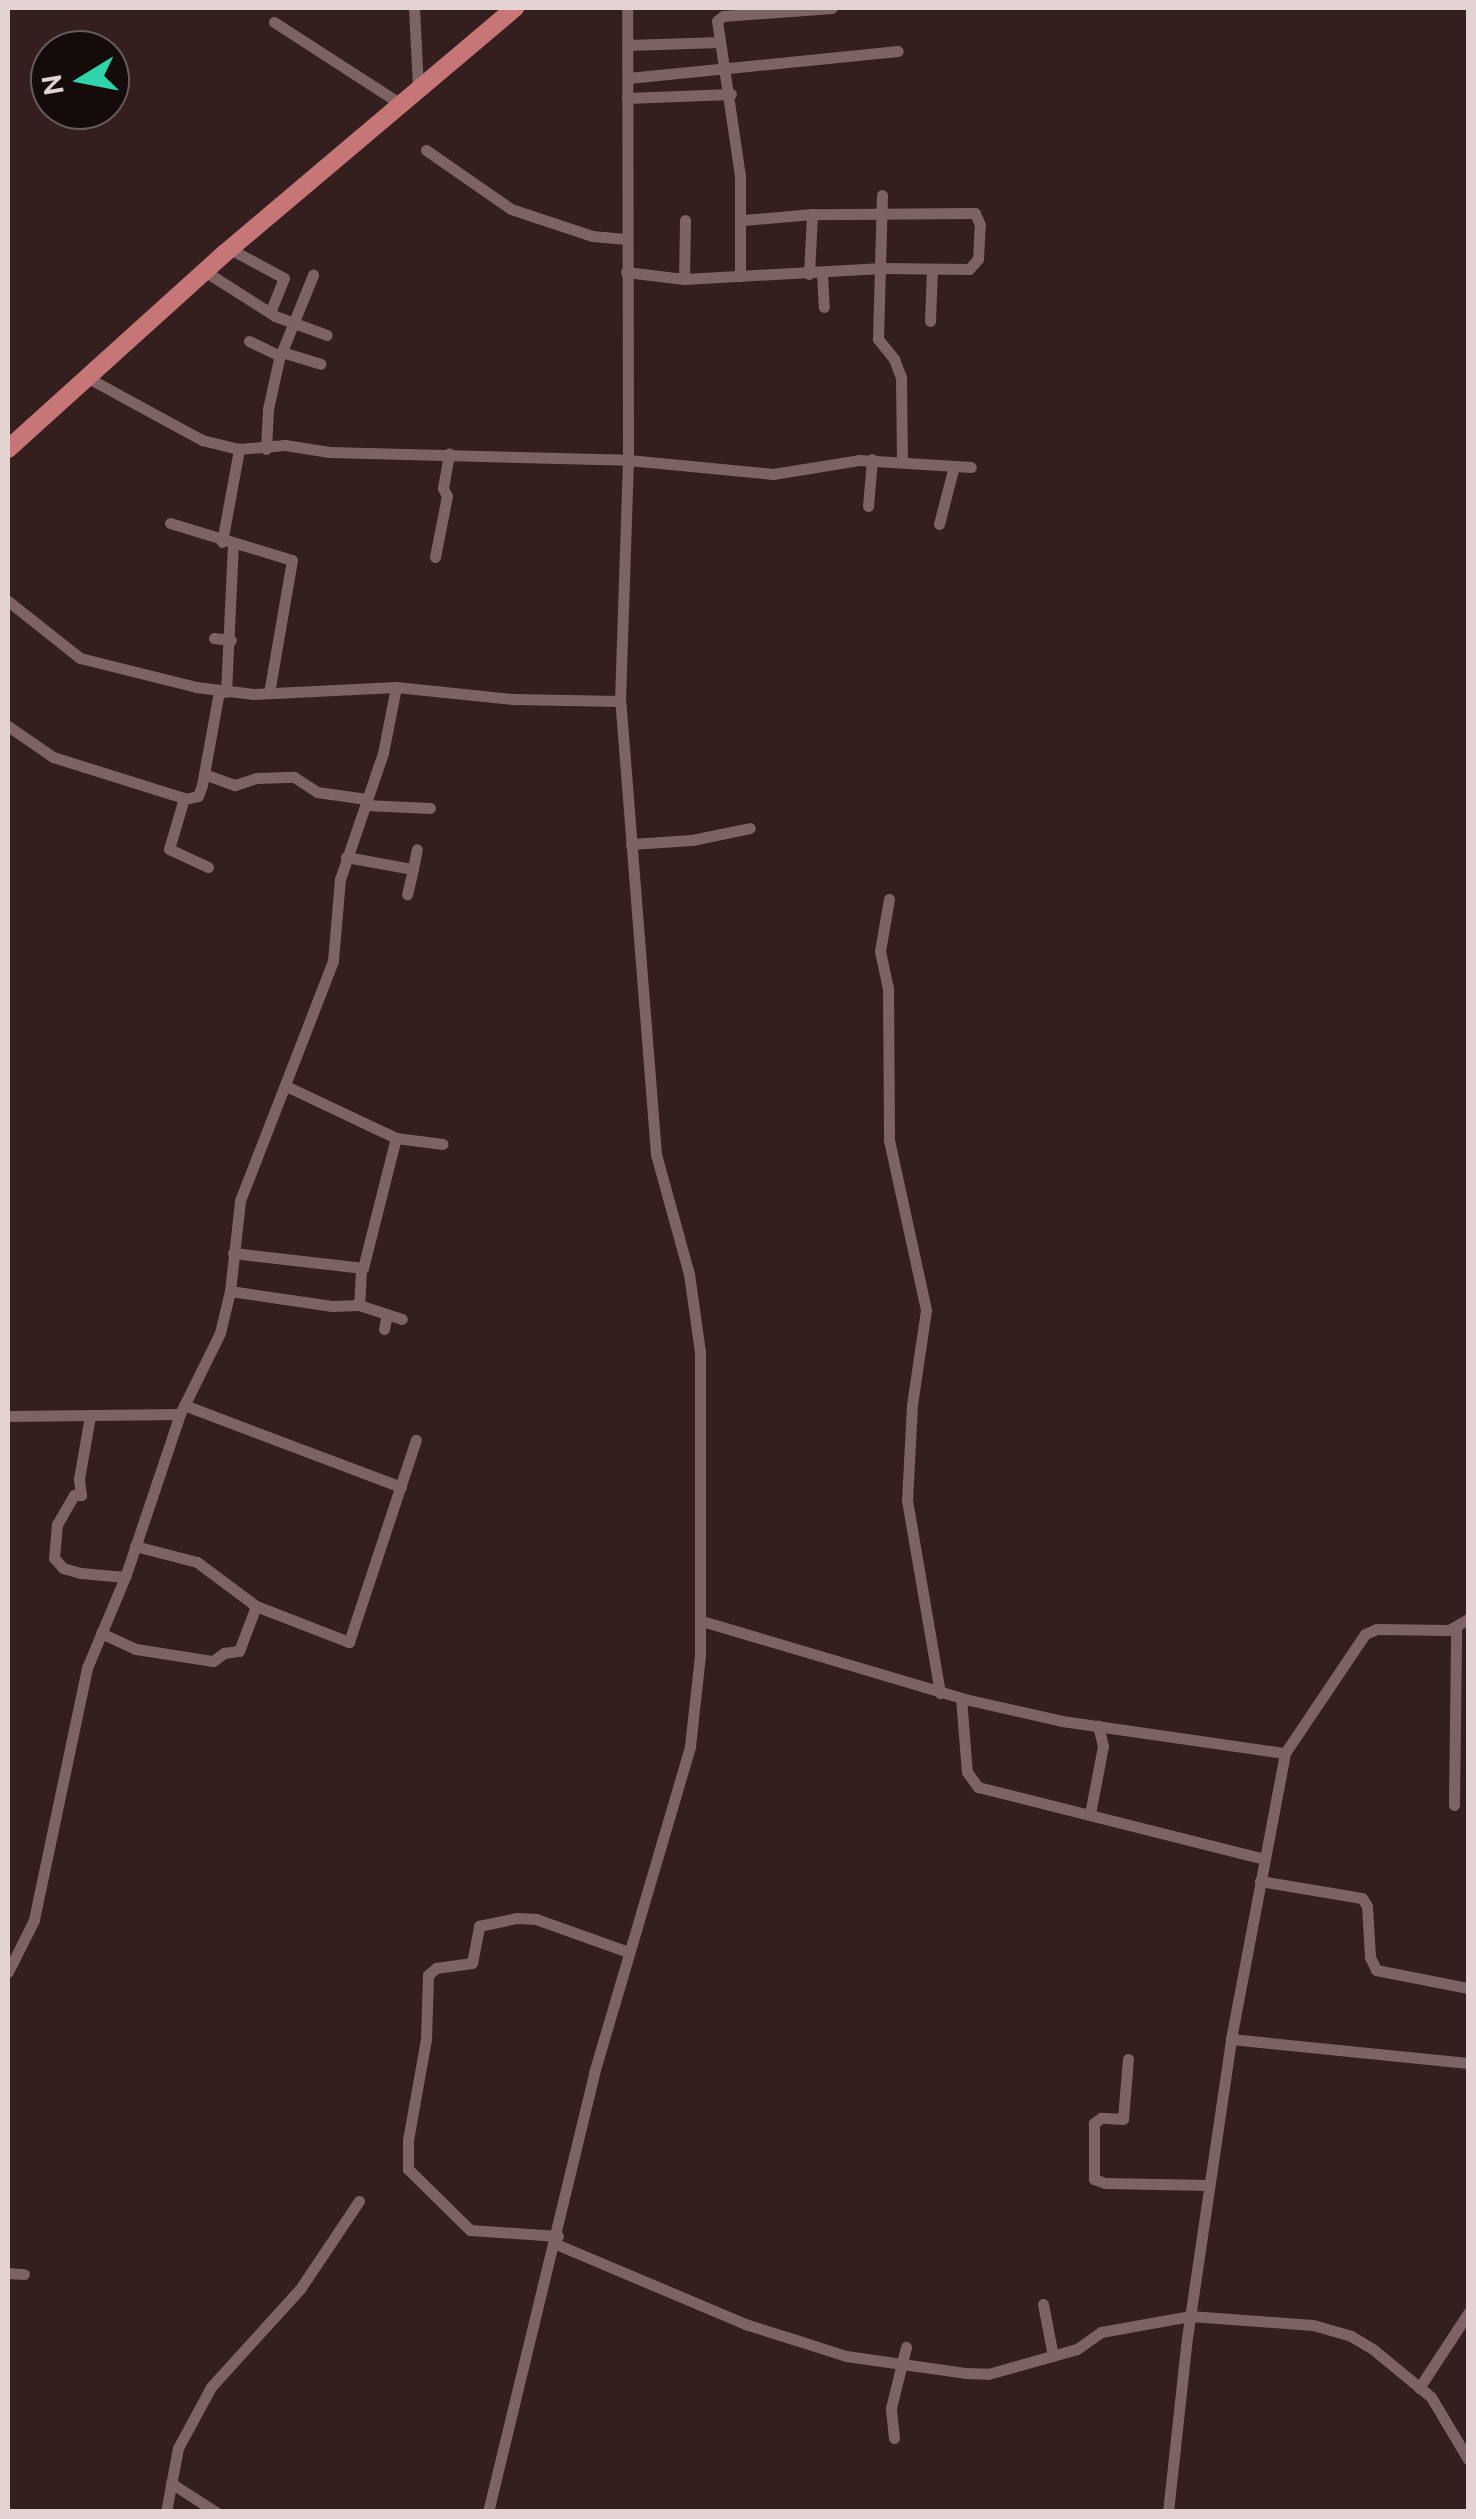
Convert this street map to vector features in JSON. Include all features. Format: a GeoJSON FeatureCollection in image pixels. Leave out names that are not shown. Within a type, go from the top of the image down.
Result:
{"type":"FeatureCollection","features":[{"type":"Feature","properties":{"kind":"main road"},"geometry":{"type":"LineString","coordinates":[[8,449],[230,249],[515,8]]}},
{"type":"Feature","properties":{"kind":"street"},"geometry":{"type":"LineString","coordinates":[[414,8],[418,87]]}},
{"type":"Feature","properties":{"kind":"street"},"geometry":{"type":"LineString","coordinates":[[488,2512],[557,2240],[594,2073],[691,1741],[702,1620],[700,1352],[690,1279],[656,1154],[620,701],[628,460],[628,8]]}},
{"type":"Feature","properties":{"kind":"street"},"geometry":{"type":"LineString","coordinates":[[740,276],[743,220],[731,94],[717,24],[722,16],[825,8]]}},
{"type":"Feature","properties":{"kind":"street"},"geometry":{"type":"LineString","coordinates":[[274,22],[399,104]]}},
{"type":"Feature","properties":{"kind":"street"},"geometry":{"type":"LineString","coordinates":[[628,44],[720,42]]}},
{"type":"Feature","properties":{"kind":"street"},"geometry":{"type":"LineString","coordinates":[[628,78],[898,50]]}},
{"type":"Feature","properties":{"kind":"street"},"geometry":{"type":"LineString","coordinates":[[628,98],[731,94]]}},
{"type":"Feature","properties":{"kind":"street"},"geometry":{"type":"LineString","coordinates":[[426,150],[510,209],[592,236],[626,239]]}},
{"type":"Feature","properties":{"kind":"street"},"geometry":{"type":"LineString","coordinates":[[882,195],[878,339],[894,359],[901,377],[902,461]]}},
{"type":"Feature","properties":{"kind":"street"},"geometry":{"type":"LineString","coordinates":[[626,272],[684,278],[975,266],[978,217],[812,214],[743,220]]}},
{"type":"Feature","properties":{"kind":"street"},"geometry":{"type":"LineString","coordinates":[[812,214],[816,274],[824,306]]}},
{"type":"Feature","properties":{"kind":"street"},"geometry":{"type":"LineString","coordinates":[[684,278],[685,220]]}},
{"type":"Feature","properties":{"kind":"street"},"geometry":{"type":"LineString","coordinates":[[230,249],[306,293]]}},
{"type":"Feature","properties":{"kind":"street"},"geometry":{"type":"LineString","coordinates":[[930,321],[932,269]]}},
{"type":"Feature","properties":{"kind":"street"},"geometry":{"type":"LineString","coordinates":[[206,272],[270,312],[327,335]]}},
{"type":"Feature","properties":{"kind":"street"},"geometry":{"type":"LineString","coordinates":[[266,450],[268,409],[313,275]]}},
{"type":"Feature","properties":{"kind":"street"},"geometry":{"type":"LineString","coordinates":[[270,312],[284,278]]}},
{"type":"Feature","properties":{"kind":"street"},"geometry":{"type":"LineString","coordinates":[[249,341],[320,364]]}},
{"type":"Feature","properties":{"kind":"street"},"geometry":{"type":"LineString","coordinates":[[90,379],[202,440],[239,449],[266,450],[285,445],[329,452],[628,460],[773,474],[872,459],[971,467]]}},
{"type":"Feature","properties":{"kind":"street"},"geometry":{"type":"LineString","coordinates":[[8,726],[53,757],[185,799],[199,794],[231,640],[227,543],[239,449]]}},
{"type":"Feature","properties":{"kind":"street"},"geometry":{"type":"LineString","coordinates":[[435,557],[447,496],[443,488],[449,454]]}},
{"type":"Feature","properties":{"kind":"street"},"geometry":{"type":"LineString","coordinates":[[868,506],[872,459]]}},
{"type":"Feature","properties":{"kind":"street"},"geometry":{"type":"LineString","coordinates":[[940,524],[954,466]]}},
{"type":"Feature","properties":{"kind":"street"},"geometry":{"type":"LineString","coordinates":[[170,523],[292,560],[269,693]]}},
{"type":"Feature","properties":{"kind":"street"},"geometry":{"type":"LineString","coordinates":[[8,602],[80,658],[222,691],[269,693],[396,686],[513,699],[620,701]]}},
{"type":"Feature","properties":{"kind":"street"},"geometry":{"type":"LineString","coordinates":[[214,638],[231,640]]}},
{"type":"Feature","properties":{"kind":"street"},"geometry":{"type":"LineString","coordinates":[[8,1972],[34,1920],[78,1698],[125,1578],[182,1409],[220,1333],[230,1291],[240,1201],[333,961],[346,856],[383,754],[396,686]]}},
{"type":"Feature","properties":{"kind":"street"},"geometry":{"type":"LineString","coordinates":[[204,774],[235,785],[294,777],[317,792],[366,802],[430,808]]}},
{"type":"Feature","properties":{"kind":"street"},"geometry":{"type":"LineString","coordinates":[[185,799],[169,849],[208,867]]}},
{"type":"Feature","properties":{"kind":"street"},"geometry":{"type":"LineString","coordinates":[[631,844],[692,840],[750,828]]}},
{"type":"Feature","properties":{"kind":"street"},"geometry":{"type":"LineString","coordinates":[[407,894],[417,848]]}},
{"type":"Feature","properties":{"kind":"street"},"geometry":{"type":"LineString","coordinates":[[346,856],[413,869]]}},
{"type":"Feature","properties":{"kind":"street"},"geometry":{"type":"LineString","coordinates":[[889,899],[880,954],[888,985],[889,1140],[926,1310],[912,1405],[908,1500],[940,1693]]}},
{"type":"Feature","properties":{"kind":"street"},"geometry":{"type":"LineString","coordinates":[[286,1086],[396,1138],[442,1144]]}},
{"type":"Feature","properties":{"kind":"street"},"geometry":{"type":"LineString","coordinates":[[360,1304],[361,1270],[396,1138]]}},
{"type":"Feature","properties":{"kind":"street"},"geometry":{"type":"LineString","coordinates":[[233,1253],[361,1270]]}},
{"type":"Feature","properties":{"kind":"street"},"geometry":{"type":"LineString","coordinates":[[230,1291],[332,1306],[360,1304],[402,1319]]}},
{"type":"Feature","properties":{"kind":"street"},"geometry":{"type":"LineString","coordinates":[[384,1329],[387,1314]]}},
{"type":"Feature","properties":{"kind":"street"},"geometry":{"type":"LineString","coordinates":[[8,1416],[90,1416],[182,1409],[401,1487]]}},
{"type":"Feature","properties":{"kind":"street"},"geometry":{"type":"LineString","coordinates":[[90,1416],[79,1479],[81,1496],[74,1495],[57,1524],[54,1558],[63,1568],[125,1578]]}},
{"type":"Feature","properties":{"kind":"street"},"geometry":{"type":"LineString","coordinates":[[135,1546],[197,1562],[256,1606],[349,1642],[416,1440]]}},
{"type":"Feature","properties":{"kind":"street"},"geometry":{"type":"LineString","coordinates":[[102,1633],[136,1649],[214,1661],[224,1653],[239,1651],[256,1606]]}},
{"type":"Feature","properties":{"kind":"street"},"geometry":{"type":"LineString","coordinates":[[1168,2512],[1208,2185],[1285,1753],[1364,1634],[1377,1629],[1456,1629],[1468,1619]]}},
{"type":"Feature","properties":{"kind":"street"},"geometry":{"type":"LineString","coordinates":[[702,1620],[961,1698],[1098,1726],[1285,1753]]}},
{"type":"Feature","properties":{"kind":"street"},"geometry":{"type":"LineString","coordinates":[[1454,1805],[1456,1629]]}},
{"type":"Feature","properties":{"kind":"street"},"geometry":{"type":"LineString","coordinates":[[961,1698],[962,1748],[973,1784],[1176,1840],[1264,1859]]}},
{"type":"Feature","properties":{"kind":"street"},"geometry":{"type":"LineString","coordinates":[[1090,1814],[1103,1746],[1098,1726]]}},
{"type":"Feature","properties":{"kind":"street"},"geometry":{"type":"LineString","coordinates":[[1260,1882],[1362,1898],[1367,1906],[1370,1958],[1376,1970],[1468,1988]]}},
{"type":"Feature","properties":{"kind":"street"},"geometry":{"type":"LineString","coordinates":[[628,1952],[536,1919],[517,1918],[480,1926],[472,1964],[436,1968],[428,1974],[426,2039],[408,2140],[408,2169],[470,2230],[557,2240],[745,2324],[846,2356],[988,2374],[1077,2348],[1101,2332],[1190,2316],[1280,2320],[1348,2335],[1374,2350],[1433,2400],[1468,2459]]}},
{"type":"Feature","properties":{"kind":"street"},"geometry":{"type":"LineString","coordinates":[[1231,2039],[1468,2063]]}},
{"type":"Feature","properties":{"kind":"street"},"geometry":{"type":"LineString","coordinates":[[1128,2059],[1123,2120],[1101,2118],[1094,2123],[1094,2179],[1208,2185]]}},
{"type":"Feature","properties":{"kind":"street"},"geometry":{"type":"LineString","coordinates":[[166,2512],[178,2448],[211,2387],[300,2289],[359,2201]]}},
{"type":"Feature","properties":{"kind":"street"},"geometry":{"type":"LineString","coordinates":[[8,2273],[24,2274]]}},
{"type":"Feature","properties":{"kind":"street"},"geometry":{"type":"LineString","coordinates":[[1043,2304],[1054,2356]]}},
{"type":"Feature","properties":{"kind":"street"},"geometry":{"type":"LineString","coordinates":[[1420,2388],[1468,2313]]}},
{"type":"Feature","properties":{"kind":"street"},"geometry":{"type":"LineString","coordinates":[[894,2438],[891,2413],[906,2347]]}},
{"type":"Feature","properties":{"kind":"street"},"geometry":{"type":"LineString","coordinates":[[171,2483],[216,2512]]}}]}
